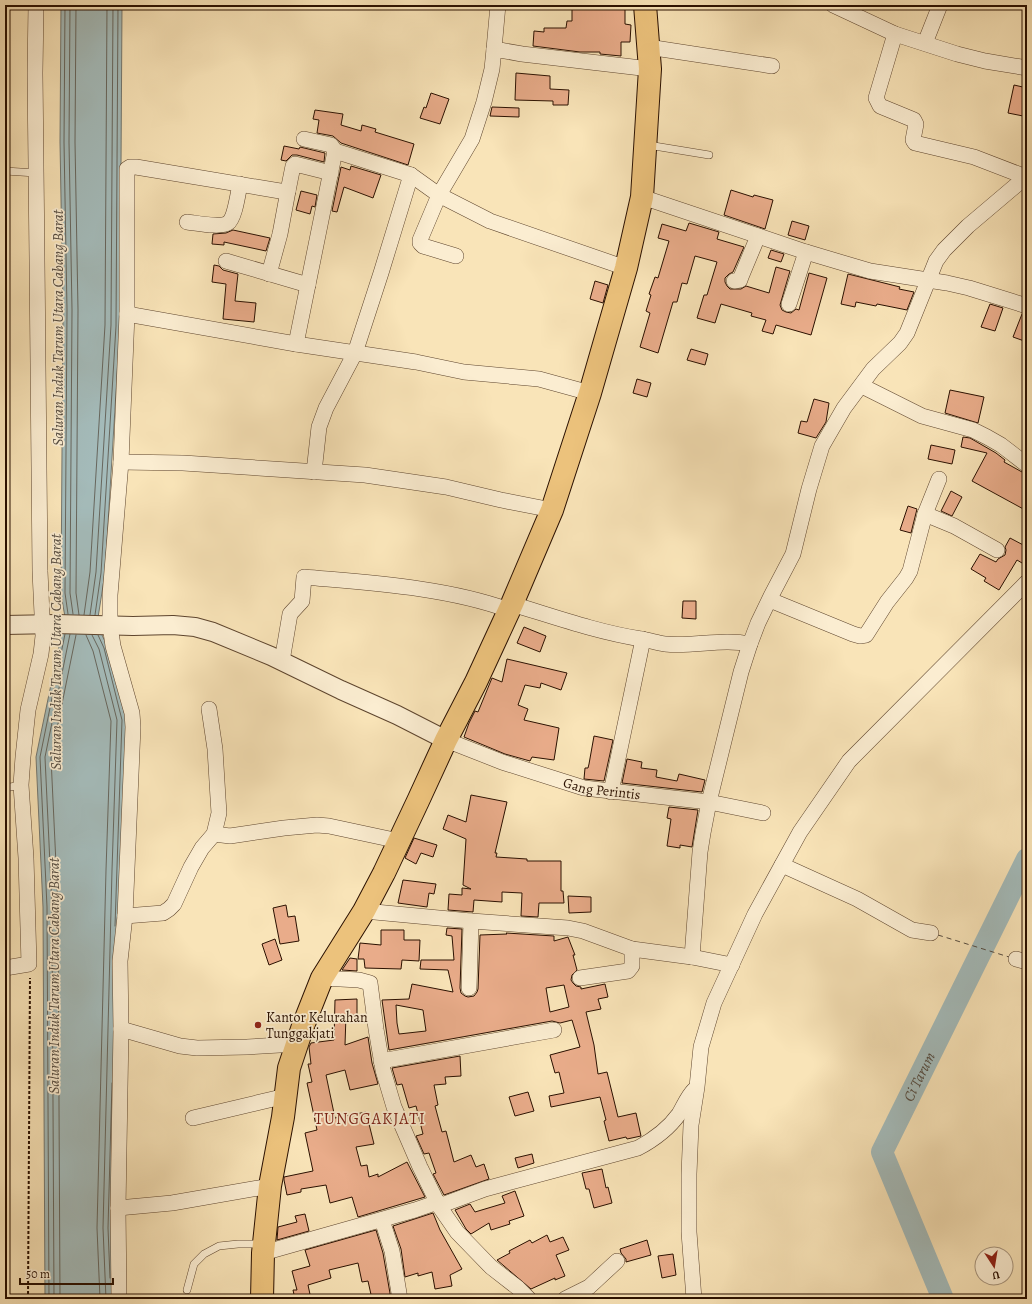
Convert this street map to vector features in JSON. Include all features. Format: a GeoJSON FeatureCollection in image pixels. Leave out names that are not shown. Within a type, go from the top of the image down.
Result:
{"type":"FeatureCollection","features":[{"type":"Feature","properties":{"kind":"main road"},"geometry":{"type":"LineString","coordinates":[[262,1299],[264,1249],[270,1186],[290,1068],[297,1044],[322,978],[364,910],[399,841],[446,740],[476,682],[511,607],[552,510],[590,393],[626,268],[642,197],[650,69],[645,5]]}},
{"type":"Feature","properties":{"kind":"street"},"geometry":{"type":"LineString","coordinates":[[5,968],[29,964],[26,858],[21,785],[28,710],[41,654],[50,624],[40,571],[35,73],[36,5]]}},
{"type":"Feature","properties":{"kind":"street"},"geometry":{"type":"LineString","coordinates":[[456,256],[423,246],[420,243],[420,240],[439,195],[472,139],[484,102],[492,69],[498,5]]}},
{"type":"Feature","properties":{"kind":"street"},"geometry":{"type":"LineString","coordinates":[[833,5],[895,34],[957,54],[1027,68]]}},
{"type":"Feature","properties":{"kind":"street"},"geometry":{"type":"LineString","coordinates":[[925,43],[940,5]]}},
{"type":"Feature","properties":{"kind":"street"},"geometry":{"type":"LineString","coordinates":[[692,957],[700,852],[709,802],[741,672],[758,623],[793,554],[822,446],[844,408],[874,369],[900,343],[907,333],[936,261],[944,250],[968,226],[1027,176],[974,157],[915,143],[913,140],[916,124],[914,120],[880,106],[876,98],[895,34]]}},
{"type":"Feature","properties":{"kind":"street"},"geometry":{"type":"LineString","coordinates":[[648,47],[772,66]]}},
{"type":"Feature","properties":{"kind":"street"},"geometry":{"type":"LineString","coordinates":[[494,49],[522,54],[650,69]]}},
{"type":"Feature","properties":{"kind":"street"},"geometry":{"type":"LineString","coordinates":[[304,139],[331,146],[335,151],[411,175],[439,195],[490,222],[626,268]]}},
{"type":"Feature","properties":{"kind":"street"},"geometry":{"type":"LineString","coordinates":[[296,344],[335,151]]}},
{"type":"Feature","properties":{"kind":"street"},"geometry":{"type":"LineString","coordinates":[[269,274],[280,234],[293,166],[295,164],[331,173]]}},
{"type":"Feature","properties":{"kind":"street"},"geometry":{"type":"LineString","coordinates":[[119,1299],[118,1208],[121,1029],[120,961],[125,916],[133,727],[132,713],[114,646],[104,625],[110,595],[121,462],[127,314],[127,169],[130,167],[143,168],[283,192],[288,191]]}},
{"type":"Feature","properties":{"kind":"street"},"geometry":{"type":"LineString","coordinates":[[314,472],[320,427],[326,408],[355,353],[411,175]]}},
{"type":"Feature","properties":{"kind":"street"},"geometry":{"type":"LineString","coordinates":[[187,222],[221,225],[229,222],[236,204],[240,184]]}},
{"type":"Feature","properties":{"kind":"street"},"geometry":{"type":"LineString","coordinates":[[642,197],[806,252],[870,271],[947,283],[969,288],[1027,306]]}},
{"type":"Feature","properties":{"kind":"street"},"geometry":{"type":"LineString","coordinates":[[734,281],[740,280],[758,236]]}},
{"type":"Feature","properties":{"kind":"street"},"geometry":{"type":"LineString","coordinates":[[789,304],[806,252]]}},
{"type":"Feature","properties":{"kind":"street"},"geometry":{"type":"LineString","coordinates":[[226,261],[308,285]]}},
{"type":"Feature","properties":{"kind":"street"},"geometry":{"type":"LineString","coordinates":[[127,314],[296,344],[416,362],[464,372],[539,379],[590,393]]}},
{"type":"Feature","properties":{"kind":"street"},"geometry":{"type":"LineString","coordinates":[[862,386],[922,416],[973,430],[1001,445],[1027,465]]}},
{"type":"Feature","properties":{"kind":"street"},"geometry":{"type":"LineString","coordinates":[[121,462],[183,463],[365,475],[446,487],[552,510]]}},
{"type":"Feature","properties":{"kind":"street"},"geometry":{"type":"LineString","coordinates":[[770,600],[853,634],[860,636],[866,635],[887,602],[910,571],[925,514],[939,479]]}},
{"type":"Feature","properties":{"kind":"street"},"geometry":{"type":"LineString","coordinates":[[925,514],[954,526],[997,550]]}},
{"type":"Feature","properties":{"kind":"street"},"geometry":{"type":"LineString","coordinates":[[282,661],[290,614],[302,601],[304,576],[383,583],[511,607],[592,629],[663,644],[694,645],[740,642],[750,644]]}},
{"type":"Feature","properties":{"kind":"street"},"geometry":{"type":"LineString","coordinates":[[694,1299],[689,1232],[691,1125],[701,1047],[714,1002],[755,914],[800,832],[850,761],[1027,582]]}},
{"type":"Feature","properties":{"kind":"street"},"geometry":{"type":"LineString","coordinates":[[5,625],[173,625],[195,627],[213,632],[282,661],[397,715],[446,740]]}},
{"type":"Feature","properties":{"kind":"street"},"geometry":{"type":"LineString","coordinates":[[611,792],[642,639]]}},
{"type":"Feature","properties":{"kind":"street"},"geometry":{"type":"LineString","coordinates":[[125,916],[163,913],[170,909],[180,894],[202,848],[214,834],[219,813],[215,749],[209,709]]}},
{"type":"Feature","properties":{"kind":"street","name":"Gang Perintis"},"geometry":{"type":"LineString","coordinates":[[446,740],[502,762],[584,788],[709,802],[764,813]]}},
{"type":"Feature","properties":{"kind":"street"},"geometry":{"type":"LineString","coordinates":[[214,834],[230,836],[291,827],[317,825],[329,826],[399,841]]}},
{"type":"Feature","properties":{"kind":"street"},"geometry":{"type":"LineString","coordinates":[[782,865],[857,899],[912,930],[931,933]]}},
{"type":"Feature","properties":{"kind":"street"},"geometry":{"type":"LineString","coordinates":[[364,910],[471,921],[568,928],[583,931],[632,949],[692,957],[732,965]]}},
{"type":"Feature","properties":{"kind":"street"},"geometry":{"type":"LineString","coordinates":[[469,988],[471,921]]}},
{"type":"Feature","properties":{"kind":"street"},"geometry":{"type":"LineString","coordinates":[[580,978],[628,971],[632,966],[632,949]]}},
{"type":"Feature","properties":{"kind":"street"},"geometry":{"type":"LineString","coordinates":[[322,978],[359,980],[370,983],[381,1061],[394,1106],[420,1167],[439,1204],[457,1232],[483,1260],[518,1288],[529,1299]]}},
{"type":"Feature","properties":{"kind":"street"},"geometry":{"type":"LineString","coordinates":[[121,1029],[180,1046],[197,1048],[297,1044]]}},
{"type":"Feature","properties":{"kind":"street"},"geometry":{"type":"LineString","coordinates":[[381,1061],[554,1030]]}},
{"type":"Feature","properties":{"kind":"street"},"geometry":{"type":"LineString","coordinates":[[264,1249],[382,1220],[485,1189],[638,1148],[648,1143],[679,1114],[691,1093],[697,1087]]}},
{"type":"Feature","properties":{"kind":"street"},"geometry":{"type":"LineString","coordinates":[[192,1118],[286,1096]]}},
{"type":"Feature","properties":{"kind":"street"},"geometry":{"type":"LineString","coordinates":[[118,1208],[172,1203],[270,1186]]}},
{"type":"Feature","properties":{"kind":"street"},"geometry":{"type":"LineString","coordinates":[[382,1220],[392,1251],[400,1299]]}},
{"type":"Feature","properties":{"kind":"street"},"geometry":{"type":"LineString","coordinates":[[565,1299],[589,1287],[617,1261]]}},
{"type":"Feature","properties":{"kind":"lane"},"geometry":{"type":"LineString","coordinates":[[646,145],[709,155]]}},
{"type":"Feature","properties":{"kind":"lane"},"geometry":{"type":"LineString","coordinates":[[5,171],[36,173]]}},
{"type":"Feature","properties":{"kind":"lane"},"geometry":{"type":"LineString","coordinates":[[5,788],[21,785]]}},
{"type":"Feature","properties":{"kind":"lane"},"geometry":{"type":"LineString","coordinates":[[187,1290],[194,1264],[204,1254],[219,1246],[238,1244],[264,1249]]}},
{"type":"Feature","properties":{"kind":"path"},"geometry":{"type":"LineString","coordinates":[[28,1299],[29,964]]}},
{"type":"Feature","properties":{"kind":"water","name":"Saluran Induk Tarum Utara Cabang Barat"},"geometry":{"type":"Polygon","coordinates":[[[61,5],[122,5],[120,326],[105,573],[97,624],[107,646],[126,719],[115,1299],[45,1299],[43,907],[36,757],[65,617],[61,594],[63,310],[60,142],[61,5]]]}},
{"type":"Feature","properties":{"kind":"building"},"geometry":{"type":"Polygon","coordinates":[[[572,5],[625,5],[625,24],[631,25],[630,42],[621,42],[621,56],[600,54],[600,52],[580,52],[533,46],[534,31],[544,32],[544,28],[566,28],[567,21],[572,21],[572,5]]]}},
{"type":"Feature","properties":{"kind":"building"},"geometry":{"type":"Polygon","coordinates":[[[516,73],[550,76],[550,89],[569,90],[568,105],[553,105],[553,101],[515,100],[516,73]]]}},
{"type":"Feature","properties":{"kind":"building"},"geometry":{"type":"Polygon","coordinates":[[[1014,85],[1027,88],[1027,98],[1023,116],[1008,113],[1014,85]]]}},
{"type":"Feature","properties":{"kind":"building"},"geometry":{"type":"Polygon","coordinates":[[[431,93],[449,99],[440,124],[420,118],[424,107],[426,108],[431,93]]]}},
{"type":"Feature","properties":{"kind":"building"},"geometry":{"type":"Polygon","coordinates":[[[492,107],[519,108],[519,117],[490,116],[492,107]]]}},
{"type":"Feature","properties":{"kind":"building"},"geometry":{"type":"Polygon","coordinates":[[[315,110],[343,114],[341,125],[361,131],[362,125],[376,129],[375,132],[414,144],[408,165],[341,143],[333,136],[317,133],[319,120],[313,119],[315,110]]]}},
{"type":"Feature","properties":{"kind":"building"},"geometry":{"type":"Polygon","coordinates":[[[284,146],[299,149],[300,147],[325,153],[324,162],[297,155],[292,155],[286,161],[281,160],[284,146]]]}},
{"type":"Feature","properties":{"kind":"building"},"geometry":{"type":"Polygon","coordinates":[[[351,166],[381,175],[373,198],[344,187],[337,212],[332,211],[341,167],[350,170],[351,166]]]}},
{"type":"Feature","properties":{"kind":"building"},"geometry":{"type":"Polygon","coordinates":[[[731,190],[753,197],[754,195],[773,200],[765,229],[724,215],[731,190]]]}},
{"type":"Feature","properties":{"kind":"building"},"geometry":{"type":"Polygon","coordinates":[[[301,191],[317,195],[315,207],[312,206],[310,214],[296,210],[301,191]]]}},
{"type":"Feature","properties":{"kind":"building"},"geometry":{"type":"Polygon","coordinates":[[[792,221],[809,226],[805,240],[788,235],[792,221]]]}},
{"type":"Feature","properties":{"kind":"building"},"geometry":{"type":"Polygon","coordinates":[[[689,223],[719,232],[717,239],[744,247],[733,272],[725,278],[725,282],[730,289],[741,289],[746,286],[769,293],[776,267],[790,271],[780,305],[782,310],[786,312],[791,313],[796,309],[799,310],[809,273],[827,278],[811,335],[776,325],[773,334],[762,331],[766,320],[751,316],[752,313],[721,304],[715,323],[697,318],[704,295],[707,295],[717,262],[695,256],[687,284],[682,283],[677,302],[673,302],[658,353],[640,347],[650,313],[646,311],[651,295],[649,294],[655,277],[658,278],[669,241],[658,238],[662,224],[686,231],[689,223]]]}},
{"type":"Feature","properties":{"kind":"building"},"geometry":{"type":"Polygon","coordinates":[[[233,230],[270,238],[266,251],[224,242],[224,245],[212,244],[213,234],[226,233],[233,230]]]}},
{"type":"Feature","properties":{"kind":"building"},"geometry":{"type":"Polygon","coordinates":[[[771,250],[784,254],[781,262],[768,258],[771,250]]]}},
{"type":"Feature","properties":{"kind":"building"},"geometry":{"type":"Polygon","coordinates":[[[214,265],[219,266],[223,270],[238,274],[235,301],[256,303],[254,322],[223,319],[226,284],[212,282],[214,265]]]}},
{"type":"Feature","properties":{"kind":"building"},"geometry":{"type":"Polygon","coordinates":[[[848,274],[914,292],[907,310],[877,304],[876,306],[856,302],[855,307],[841,304],[848,274]]]}},
{"type":"Feature","properties":{"kind":"building"},"geometry":{"type":"Polygon","coordinates":[[[595,281],[608,285],[603,303],[590,299],[595,281]]]}},
{"type":"Feature","properties":{"kind":"building"},"geometry":{"type":"Polygon","coordinates":[[[990,304],[1003,308],[995,331],[981,327],[990,304]]]}},
{"type":"Feature","properties":{"kind":"building"},"geometry":{"type":"Polygon","coordinates":[[[1022,314],[1027,315],[1027,342],[1013,337],[1022,314]]]}},
{"type":"Feature","properties":{"kind":"building"},"geometry":{"type":"Polygon","coordinates":[[[691,349],[708,354],[705,365],[687,360],[691,349]]]}},
{"type":"Feature","properties":{"kind":"building"},"geometry":{"type":"Polygon","coordinates":[[[637,379],[651,383],[647,397],[633,393],[637,379]]]}},
{"type":"Feature","properties":{"kind":"building"},"geometry":{"type":"Polygon","coordinates":[[[950,390],[984,397],[978,423],[945,413],[950,390]]]}},
{"type":"Feature","properties":{"kind":"building"},"geometry":{"type":"Polygon","coordinates":[[[814,399],[829,403],[826,422],[816,438],[798,433],[801,421],[807,422],[814,399]]]}},
{"type":"Feature","properties":{"kind":"building"},"geometry":{"type":"Polygon","coordinates":[[[963,437],[970,438],[996,453],[1005,460],[1004,462],[1027,474],[1027,511],[972,481],[987,453],[961,447],[963,437]]]}},
{"type":"Feature","properties":{"kind":"building"},"geometry":{"type":"Polygon","coordinates":[[[931,445],[955,450],[952,464],[928,459],[931,445]]]}},
{"type":"Feature","properties":{"kind":"building"},"geometry":{"type":"Polygon","coordinates":[[[951,491],[962,497],[952,516],[941,511],[951,491]]]}},
{"type":"Feature","properties":{"kind":"building"},"geometry":{"type":"Polygon","coordinates":[[[908,506],[917,509],[911,533],[900,530],[908,506]]]}},
{"type":"Feature","properties":{"kind":"building"},"geometry":{"type":"Polygon","coordinates":[[[1010,538],[1027,547],[1027,566],[1017,560],[999,590],[984,581],[986,578],[971,569],[980,554],[996,562],[1005,555],[1005,547],[1010,538]]]}},
{"type":"Feature","properties":{"kind":"building"},"geometry":{"type":"Polygon","coordinates":[[[683,601],[696,601],[696,619],[682,618],[683,601]]]}},
{"type":"Feature","properties":{"kind":"building"},"geometry":{"type":"Polygon","coordinates":[[[524,627],[546,636],[540,652],[517,643],[524,627]]]}},
{"type":"Feature","properties":{"kind":"building"},"geometry":{"type":"Polygon","coordinates":[[[507,659],[567,673],[561,690],[541,683],[540,688],[525,685],[518,705],[528,709],[524,720],[559,728],[554,760],[532,757],[530,761],[505,754],[464,737],[475,711],[478,712],[492,678],[502,682],[507,659]]]}},
{"type":"Feature","properties":{"kind":"building"},"geometry":{"type":"Polygon","coordinates":[[[594,736],[613,740],[604,781],[584,779],[585,768],[588,768],[594,736]]]}},
{"type":"Feature","properties":{"kind":"building"},"geometry":{"type":"Polygon","coordinates":[[[627,759],[642,762],[641,768],[657,770],[656,777],[677,781],[679,774],[705,780],[702,792],[622,783],[627,759]]]}},
{"type":"Feature","properties":{"kind":"building"},"geometry":{"type":"Polygon","coordinates":[[[471,795],[507,802],[495,853],[497,853],[496,857],[527,859],[527,861],[561,861],[561,891],[563,891],[564,903],[539,903],[538,917],[521,916],[522,893],[502,892],[502,902],[474,900],[473,912],[448,910],[449,894],[462,895],[462,888],[471,889],[463,885],[466,839],[443,829],[448,815],[466,822],[471,795]]]}},
{"type":"Feature","properties":{"kind":"building"},"geometry":{"type":"Polygon","coordinates":[[[669,807],[698,810],[692,847],[680,845],[680,848],[667,846],[671,819],[667,818],[669,807]]]}},
{"type":"Feature","properties":{"kind":"building"},"geometry":{"type":"Polygon","coordinates":[[[414,838],[437,845],[433,857],[421,853],[416,864],[405,858],[414,838]]]}},
{"type":"Feature","properties":{"kind":"building"},"geometry":{"type":"Polygon","coordinates":[[[403,880],[436,884],[434,894],[429,893],[427,907],[398,903],[403,880]]]}},
{"type":"Feature","properties":{"kind":"building"},"geometry":{"type":"Polygon","coordinates":[[[568,896],[591,897],[591,912],[569,913],[568,896]]]}},
{"type":"Feature","properties":{"kind":"building"},"geometry":{"type":"Polygon","coordinates":[[[286,905],[288,917],[295,916],[299,941],[280,944],[273,908],[286,905]]]}},
{"type":"Feature","properties":{"kind":"building"},"geometry":{"type":"Polygon","coordinates":[[[447,928],[462,929],[460,988],[461,993],[468,997],[474,996],[478,989],[480,935],[507,934],[506,933],[554,936],[554,941],[568,937],[575,955],[573,955],[577,970],[572,975],[571,980],[573,983],[576,986],[581,987],[581,989],[605,984],[608,997],[598,999],[601,1009],[586,1012],[594,1045],[598,1074],[607,1072],[618,1117],[636,1113],[641,1136],[627,1139],[626,1137],[609,1141],[604,1121],[606,1120],[600,1097],[551,1107],[549,1096],[564,1093],[559,1072],[555,1073],[550,1055],[580,1047],[572,1020],[560,1023],[552,1021],[389,1050],[382,1000],[409,999],[412,984],[453,992],[448,970],[420,969],[421,960],[454,960],[452,936],[446,935],[447,928]],[[564,985],[546,988],[550,1012],[569,1007],[564,985]],[[396,1005],[399,1034],[426,1031],[423,1010],[396,1005]]]}},
{"type":"Feature","properties":{"kind":"building"},"geometry":{"type":"Polygon","coordinates":[[[381,930],[404,930],[404,940],[420,940],[419,961],[402,960],[401,969],[365,968],[364,959],[358,959],[360,943],[381,945],[381,930]]]}},
{"type":"Feature","properties":{"kind":"building"},"geometry":{"type":"Polygon","coordinates":[[[275,939],[282,960],[269,965],[262,944],[275,939]]]}},
{"type":"Feature","properties":{"kind":"building"},"geometry":{"type":"Polygon","coordinates":[[[350,958],[357,959],[357,971],[342,970],[350,958]]]}},
{"type":"Feature","properties":{"kind":"building"},"geometry":{"type":"Polygon","coordinates":[[[357,999],[357,1015],[346,1015],[345,1045],[368,1037],[372,1063],[378,1084],[350,1090],[345,1070],[326,1075],[335,1118],[366,1112],[374,1144],[356,1147],[361,1166],[367,1165],[369,1177],[378,1174],[378,1177],[407,1162],[425,1197],[358,1217],[352,1197],[330,1203],[326,1185],[301,1189],[301,1192],[287,1195],[284,1180],[284,1177],[313,1171],[305,1133],[317,1130],[307,1083],[312,1082],[308,1064],[311,1064],[309,1047],[311,1043],[334,1040],[335,1000],[357,999]]]}},
{"type":"Feature","properties":{"kind":"building"},"geometry":{"type":"Polygon","coordinates":[[[460,1056],[461,1076],[445,1077],[446,1084],[434,1085],[438,1105],[435,1106],[442,1132],[446,1131],[454,1162],[471,1155],[476,1167],[484,1164],[489,1179],[444,1195],[433,1174],[436,1173],[429,1153],[424,1154],[416,1136],[423,1134],[416,1106],[409,1108],[402,1084],[397,1085],[392,1068],[460,1056]]]}},
{"type":"Feature","properties":{"kind":"building"},"geometry":{"type":"Polygon","coordinates":[[[528,1092],[534,1111],[515,1116],[509,1097],[528,1092]]]}},
{"type":"Feature","properties":{"kind":"building"},"geometry":{"type":"Polygon","coordinates":[[[532,1154],[534,1163],[518,1168],[515,1158],[532,1154]]]}},
{"type":"Feature","properties":{"kind":"building"},"geometry":{"type":"Polygon","coordinates":[[[602,1169],[606,1188],[608,1187],[612,1203],[594,1208],[589,1189],[586,1189],[582,1173],[602,1169]]]}},
{"type":"Feature","properties":{"kind":"building"},"geometry":{"type":"Polygon","coordinates":[[[515,1191],[524,1216],[509,1221],[510,1224],[491,1230],[489,1223],[471,1234],[466,1229],[455,1210],[470,1204],[475,1212],[505,1203],[502,1196],[515,1191]]]}},
{"type":"Feature","properties":{"kind":"building"},"geometry":{"type":"Polygon","coordinates":[[[433,1213],[440,1230],[462,1269],[450,1275],[452,1286],[435,1289],[432,1272],[418,1276],[418,1273],[405,1277],[401,1249],[393,1226],[433,1213]]]}},
{"type":"Feature","properties":{"kind":"building"},"geometry":{"type":"Polygon","coordinates":[[[305,1214],[309,1231],[277,1240],[278,1227],[297,1222],[295,1216],[305,1214]]]}},
{"type":"Feature","properties":{"kind":"building"},"geometry":{"type":"Polygon","coordinates":[[[376,1230],[383,1253],[391,1299],[372,1299],[368,1281],[362,1282],[358,1263],[329,1270],[331,1278],[308,1285],[311,1299],[295,1299],[293,1290],[297,1290],[292,1271],[310,1266],[305,1250],[376,1230]]]}},
{"type":"Feature","properties":{"kind":"building"},"geometry":{"type":"Polygon","coordinates":[[[547,1235],[550,1242],[563,1237],[569,1250],[556,1255],[565,1276],[555,1280],[555,1278],[531,1289],[497,1260],[510,1253],[509,1251],[530,1240],[532,1243],[547,1235]]]}},
{"type":"Feature","properties":{"kind":"building"},"geometry":{"type":"Polygon","coordinates":[[[647,1240],[651,1255],[626,1262],[626,1259],[621,1253],[620,1249],[647,1240]]]}},
{"type":"Feature","properties":{"kind":"building"},"geometry":{"type":"Polygon","coordinates":[[[673,1254],[676,1275],[662,1278],[658,1256],[673,1254]]]}},
{"type":"Feature","properties":{"kind":"waterway","name":"Ci Tarum"},"geometry":{"type":"LineString","coordinates":[[943,1299],[882,1152],[1027,859]]}},
{"type":"Feature","properties":{"kind":"ferry route"},"geometry":{"type":"LineString","coordinates":[[938,935],[1009,957]]}},
{"type":"Feature","properties":{"kind":"place","name":"Kantor Kelurahan Tunggakjati"},"geometry":{"type":"Point","coordinates":[258,1025]}},
{"type":"Feature","properties":{"kind":"district","name":"TUNGGAKJATI"},"geometry":{"type":"Point","coordinates":[370,1119]}}]}
